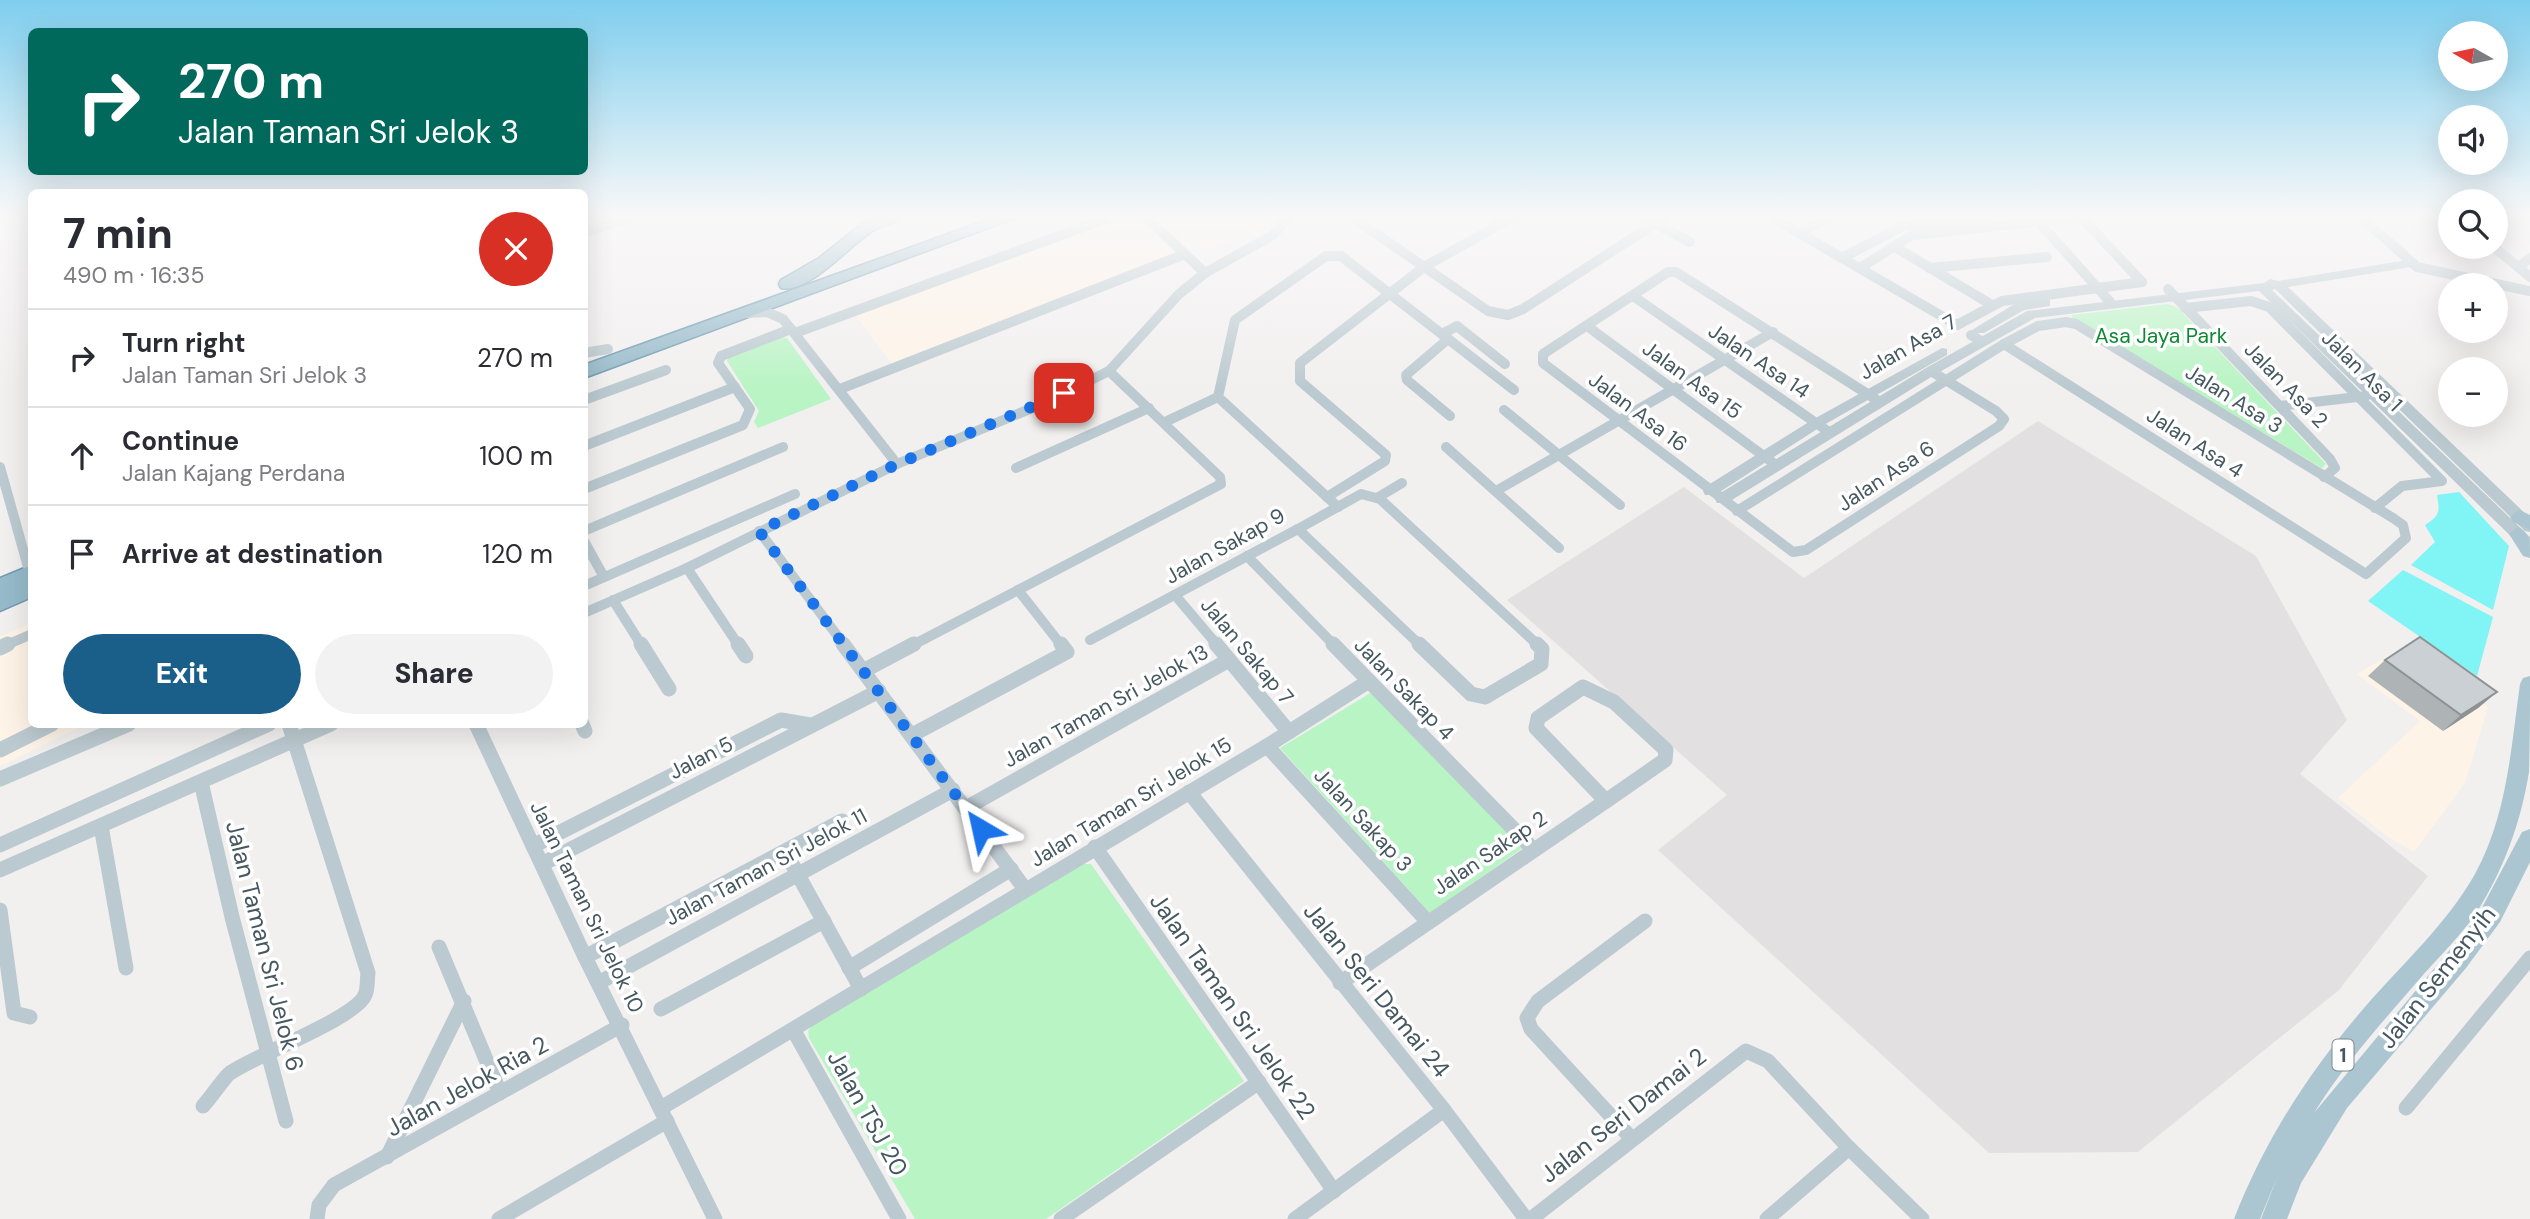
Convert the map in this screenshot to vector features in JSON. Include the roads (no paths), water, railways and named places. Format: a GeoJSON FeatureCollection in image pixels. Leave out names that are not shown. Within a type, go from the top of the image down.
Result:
{"type":"FeatureCollection","features":[{"type":"Feature","properties":{"kind":"highway"},"geometry":{"type":"LineString","coordinates":[[790,289],[810,274]]}},
{"type":"Feature","properties":{"kind":"highway"},"geometry":{"type":"LineString","coordinates":[[588,371],[742,313],[790,289],[829,274]]}},
{"type":"Feature","properties":{"kind":"highway"},"geometry":{"type":"LineString","coordinates":[[588,354],[836,274]]}},
{"type":"Feature","properties":{"kind":"highway"},"geometry":{"type":"LineString","coordinates":[[0,586],[28,575]]}},
{"type":"Feature","properties":{"kind":"highway"},"geometry":{"type":"LineString","coordinates":[[0,603],[28,577]]}},
{"type":"Feature","properties":{"kind":"main road","name":"Jalan Semenyih"},"geometry":{"type":"LineString","coordinates":[[2247,1219],[2257,1189],[2283,1136],[2312,1091],[2466,909],[2480,887],[2511,816],[2526,739],[2530,684]]}},
{"type":"Feature","properties":{"kind":"main road","name":"Jalan Semenyih"},"geometry":{"type":"LineString","coordinates":[[2274,1219],[2304,1151],[2333,1106],[2486,924],[2530,839]]}},
{"type":"Feature","properties":{"kind":"street"},"geometry":{"type":"LineString","coordinates":[[588,487],[743,425],[750,409],[718,363],[721,356],[952,274]]}},
{"type":"Feature","properties":{"kind":"street"},"geometry":{"type":"LineString","coordinates":[[840,389],[1134,274]]}},
{"type":"Feature","properties":{"kind":"street"},"geometry":{"type":"LineString","coordinates":[[588,611],[687,568],[897,464],[1042,404],[1109,371],[1179,294],[1204,274]]}},
{"type":"Feature","properties":{"kind":"street"},"geometry":{"type":"LineString","coordinates":[[1218,397],[1235,320],[1301,274]]}},
{"type":"Feature","properties":{"kind":"street"},"geometry":{"type":"LineString","coordinates":[[1364,274],[1514,390]]}},
{"type":"Feature","properties":{"kind":"street"},"geometry":{"type":"LineString","coordinates":[[1327,497],[1385,461],[1386,456],[1300,381],[1300,363],[1415,274]]}},
{"type":"Feature","properties":{"kind":"street"},"geometry":{"type":"LineString","coordinates":[[1434,274],[1488,311],[1501,315],[1524,309],[1578,274]]}},
{"type":"Feature","properties":{"kind":"street"},"geometry":{"type":"LineString","coordinates":[[1587,326],[1665,274]]}},
{"type":"Feature","properties":{"kind":"street"},"geometry":{"type":"LineString","coordinates":[[1682,274],[1874,398]]}},
{"type":"Feature","properties":{"kind":"street"},"geometry":{"type":"LineString","coordinates":[[1870,274],[1956,325],[2002,301],[2104,296],[2142,282],[2134,274]]}},
{"type":"Feature","properties":{"kind":"street"},"geometry":{"type":"LineString","coordinates":[[1939,274],[1992,305]]}},
{"type":"Feature","properties":{"kind":"street"},"geometry":{"type":"LineString","coordinates":[[2085,274],[2104,296]]}},
{"type":"Feature","properties":{"kind":"street","name":"Jalan Asa 7"},"geometry":{"type":"LineString","coordinates":[[1722,499],[1829,432],[1874,398],[1976,338],[2032,314],[2057,311],[2104,296],[2172,292],[2318,274]]}},
{"type":"Feature","properties":{"kind":"street"},"geometry":{"type":"LineString","coordinates":[[2445,274],[2530,290]]}},
{"type":"Feature","properties":{"kind":"street"},"geometry":{"type":"LineString","coordinates":[[2265,282],[2389,393],[2526,533]]}},
{"type":"Feature","properties":{"kind":"street"},"geometry":{"type":"LineString","coordinates":[[2265,282],[2366,396],[2526,533]]}},
{"type":"Feature","properties":{"kind":"street"},"geometry":{"type":"LineString","coordinates":[[783,319],[783,307],[790,289]]}},
{"type":"Feature","properties":{"kind":"street","name":"Jalan Asa 2"},"geometry":{"type":"LineString","coordinates":[[2172,292],[2333,463],[2335,468],[2324,477]]}},
{"type":"Feature","properties":{"kind":"street","name":"Jalan Asa 14"},"geometry":{"type":"LineString","coordinates":[[1633,296],[1829,432]]}},
{"type":"Feature","properties":{"kind":"street"},"geometry":{"type":"LineString","coordinates":[[2186,308],[2251,301]]}},
{"type":"Feature","properties":{"kind":"street","name":"Jalan Asa 1"},"geometry":{"type":"LineString","coordinates":[[2251,301],[2269,307],[2366,396],[2440,477]]}},
{"type":"Feature","properties":{"kind":"street"},"geometry":{"type":"LineString","coordinates":[[1737,511],[2057,311]]}},
{"type":"Feature","properties":{"kind":"street","name":"Jalan Asa 3"},"geometry":{"type":"LineString","coordinates":[[2057,311],[2403,525]]}},
{"type":"Feature","properties":{"kind":"street"},"geometry":{"type":"LineString","coordinates":[[742,313],[767,312],[783,319],[897,464]]}},
{"type":"Feature","properties":{"kind":"street"},"geometry":{"type":"LineString","coordinates":[[1450,416],[1407,380],[1406,375],[1445,337],[1457,326],[1505,364]]}},
{"type":"Feature","properties":{"kind":"street","name":"Jalan Asa 16"},"geometry":{"type":"LineString","coordinates":[[1587,326],[1543,354],[1543,363],[1785,549]]}},
{"type":"Feature","properties":{"kind":"street","name":"Jalan Asa 15"},"geometry":{"type":"LineString","coordinates":[[1587,326],[1776,466]]}},
{"type":"Feature","properties":{"kind":"street"},"geometry":{"type":"LineString","coordinates":[[1496,491],[1773,332]]}},
{"type":"Feature","properties":{"kind":"street","name":"Jalan Asa 7"},"geometry":{"type":"LineString","coordinates":[[1710,491],[1817,424],[1931,371],[1976,338]]}},
{"type":"Feature","properties":{"kind":"street","name":"Jalan Asa 4"},"geometry":{"type":"LineString","coordinates":[[2004,344],[2366,574],[2406,538],[2403,525]]}},
{"type":"Feature","properties":{"kind":"street"},"geometry":{"type":"LineString","coordinates":[[588,399],[666,370]]}},
{"type":"Feature","properties":{"kind":"street"},"geometry":{"type":"LineString","coordinates":[[865,670],[1221,484],[1220,477],[1109,371]]}},
{"type":"Feature","properties":{"kind":"street"},"geometry":{"type":"LineString","coordinates":[[1931,371],[1996,411],[2004,419]]}},
{"type":"Feature","properties":{"kind":"street"},"geometry":{"type":"LineString","coordinates":[[588,444],[735,387]]}},
{"type":"Feature","properties":{"kind":"street"},"geometry":{"type":"LineString","coordinates":[[2280,406],[2389,393]]}},
{"type":"Feature","properties":{"kind":"street"},"geometry":{"type":"LineString","coordinates":[[1165,422],[1218,397]]}},
{"type":"Feature","properties":{"kind":"street"},"geometry":{"type":"LineString","coordinates":[[1218,397],[1338,507]]}},
{"type":"Feature","properties":{"kind":"street"},"geometry":{"type":"LineString","coordinates":[[1016,468],[1149,408]]}},
{"type":"Feature","properties":{"kind":"street"},"geometry":{"type":"LineString","coordinates":[[1504,410],[1620,505]]}},
{"type":"Feature","properties":{"kind":"street","name":"Jalan Asa 6"},"geometry":{"type":"LineString","coordinates":[[1785,549],[1793,552],[1806,550],[1999,426],[2004,419]]}},
{"type":"Feature","properties":{"kind":"street"},"geometry":{"type":"LineString","coordinates":[[588,529],[783,447]]}},
{"type":"Feature","properties":{"kind":"street"},"geometry":{"type":"LineString","coordinates":[[1446,447],[1559,548]]}},
{"type":"Feature","properties":{"kind":"street"},"geometry":{"type":"LineString","coordinates":[[0,467],[28,564]]}},
{"type":"Feature","properties":{"kind":"street"},"geometry":{"type":"LineString","coordinates":[[2375,508],[2402,486],[2442,481],[2440,477]]}},
{"type":"Feature","properties":{"kind":"street"},"geometry":{"type":"LineString","coordinates":[[1297,528],[1471,694],[1485,697],[1541,664],[1542,649],[1379,498],[1402,483]]}},
{"type":"Feature","properties":{"kind":"street"},"geometry":{"type":"LineString","coordinates":[[588,584],[795,494]]}},
{"type":"Feature","properties":{"kind":"street","name":"Jalan Sakap 9"},"geometry":{"type":"LineString","coordinates":[[1090,640],[1361,494],[1379,498]]}},
{"type":"Feature","properties":{"kind":"street"},"geometry":{"type":"LineString","coordinates":[[759,531],[865,670],[1025,889]]}},
{"type":"Feature","properties":{"kind":"street"},"geometry":{"type":"LineString","coordinates":[[588,548],[604,578]]}},
{"type":"Feature","properties":{"kind":"street","name":"Jalan Sakap 4"},"geometry":{"type":"LineString","coordinates":[[1247,556],[1533,849]]}},
{"type":"Feature","properties":{"kind":"street"},"geometry":{"type":"LineString","coordinates":[[687,568],[746,656]]}},
{"type":"Feature","properties":{"kind":"street"},"geometry":{"type":"LineString","coordinates":[[0,578],[28,574]]}},
{"type":"Feature","properties":{"kind":"street"},"geometry":{"type":"LineString","coordinates":[[912,736],[1068,652],[1018,590]]}},
{"type":"Feature","properties":{"kind":"street","name":"Jalan Sakap 7"},"geometry":{"type":"LineString","coordinates":[[1175,595],[1289,732]]}},
{"type":"Feature","properties":{"kind":"street"},"geometry":{"type":"LineString","coordinates":[[613,600],[668,689]]}},
{"type":"Feature","properties":{"kind":"street"},"geometry":{"type":"LineString","coordinates":[[0,648],[28,636]]}},
{"type":"Feature","properties":{"kind":"street","name":"Jalan Taman Sri Jelok 13"},"geometry":{"type":"LineString","coordinates":[[966,808],[1230,660]]}},
{"type":"Feature","properties":{"kind":"street","name":"Jalan Taman Sri Jelok 15"},"geometry":{"type":"LineString","coordinates":[[664,1115],[861,989],[1267,746],[1369,681]]}},
{"type":"Feature","properties":{"kind":"street","name":"Jalan Sakap 2"},"geometry":{"type":"LineString","coordinates":[[1340,983],[1533,849],[1606,801],[1665,760],[1666,750],[1591,687],[1583,687],[1538,718],[1536,728],[1606,801]]}},
{"type":"Feature","properties":{"kind":"street","name":"Jalan 5"},"geometry":{"type":"LineString","coordinates":[[542,864],[879,691]]}},
{"type":"Feature","properties":{"kind":"street"},"geometry":{"type":"LineString","coordinates":[[533,846],[781,720],[810,725]]}},
{"type":"Feature","properties":{"kind":"street"},"geometry":{"type":"LineString","coordinates":[[0,750],[44,728]]}},
{"type":"Feature","properties":{"kind":"street"},"geometry":{"type":"LineString","coordinates":[[0,779],[120,728]]}},
{"type":"Feature","properties":{"kind":"street"},"geometry":{"type":"LineString","coordinates":[[0,845],[260,728]]}},
{"type":"Feature","properties":{"kind":"street"},"geometry":{"type":"LineString","coordinates":[[203,1106],[221,1088],[226,1075],[345,1015],[365,996],[368,973],[290,728]]}},
{"type":"Feature","properties":{"kind":"street"},"geometry":{"type":"LineString","coordinates":[[0,870],[322,728]]}},
{"type":"Feature","properties":{"kind":"street","name":"Jalan Taman Sri Jelok 10"},"geometry":{"type":"LineString","coordinates":[[478,728],[585,957],[622,1026],[715,1219]]}},
{"type":"Feature","properties":{"kind":"street","name":"Jalan Sakap 3"},"geometry":{"type":"LineString","coordinates":[[1267,746],[1428,922]]}},
{"type":"Feature","properties":{"kind":"street","name":"Jalan Taman Sri Jelok 6"},"geometry":{"type":"LineString","coordinates":[[201,782],[286,1121]]}},
{"type":"Feature","properties":{"kind":"street","name":"Jalan Taman Sri Jelok 11"},"geometry":{"type":"LineString","coordinates":[[600,982],[953,790]]}},
{"type":"Feature","properties":{"kind":"street","name":"Jalan Seri Damai 24"},"geometry":{"type":"LineString","coordinates":[[1189,792],[1529,1219]]}},
{"type":"Feature","properties":{"kind":"street"},"geometry":{"type":"LineString","coordinates":[[585,957],[842,821]]}},
{"type":"Feature","properties":{"kind":"street"},"geometry":{"type":"LineString","coordinates":[[101,826],[126,968]]}},
{"type":"Feature","properties":{"kind":"street","name":"Jalan Taman Sri Jelok 22"},"geometry":{"type":"LineString","coordinates":[[1095,847],[1334,1191]]}},
{"type":"Feature","properties":{"kind":"street"},"geometry":{"type":"LineString","coordinates":[[786,853],[861,989]]}},
{"type":"Feature","properties":{"kind":"street"},"geometry":{"type":"LineString","coordinates":[[849,968],[1011,870]]}},
{"type":"Feature","properties":{"kind":"street"},"geometry":{"type":"LineString","coordinates":[[0,910],[14,1013],[30,1017]]}},
{"type":"Feature","properties":{"kind":"street"},"geometry":{"type":"LineString","coordinates":[[661,1009],[824,921]]}},
{"type":"Feature","properties":{"kind":"street"},"geometry":{"type":"LineString","coordinates":[[1632,1139],[1531,1028],[1527,1018],[1538,1001],[1645,921]]}},
{"type":"Feature","properties":{"kind":"street"},"geometry":{"type":"LineString","coordinates":[[439,947],[464,1001],[500,1094]]}},
{"type":"Feature","properties":{"kind":"street"},"geometry":{"type":"LineString","coordinates":[[2406,1108],[2530,958]]}},
{"type":"Feature","properties":{"kind":"street"},"geometry":{"type":"LineString","coordinates":[[387,1157],[464,1001]]}},
{"type":"Feature","properties":{"kind":"street","name":"Jalan Jelok Ria 2"},"geometry":{"type":"LineString","coordinates":[[334,1185],[622,1026]]}},
{"type":"Feature","properties":{"kind":"street","name":"Jalan TSJ 20"},"geometry":{"type":"LineString","coordinates":[[794,1031],[899,1219]]}},
{"type":"Feature","properties":{"kind":"street"},"geometry":{"type":"LineString","coordinates":[[1746,1051],[1768,1061],[1849,1148],[1922,1219]]}},
{"type":"Feature","properties":{"kind":"street","name":"Jalan Seri Damai 2"},"geometry":{"type":"LineString","coordinates":[[1529,1219],[1746,1051]]}},
{"type":"Feature","properties":{"kind":"street"},"geometry":{"type":"LineString","coordinates":[[1061,1219],[1259,1082]]}},
{"type":"Feature","properties":{"kind":"street"},"geometry":{"type":"LineString","coordinates":[[1295,1219],[1444,1110]]}},
{"type":"Feature","properties":{"kind":"street"},"geometry":{"type":"LineString","coordinates":[[499,1219],[664,1115]]}},
{"type":"Feature","properties":{"kind":"street"},"geometry":{"type":"LineString","coordinates":[[1767,1219],[1849,1148]]}},
{"type":"Feature","properties":{"kind":"street"},"geometry":{"type":"LineString","coordinates":[[317,1219],[316,1212],[323,1198],[334,1185]]}},
{"type":"Feature","properties":{"kind":"water"},"geometry":{"type":"Polygon","coordinates":[[[2459,492],[2509,546],[2493,610],[2411,565],[2435,542],[2425,525],[2438,513],[2437,495],[2459,492]]]}},
{"type":"Feature","properties":{"kind":"water"},"geometry":{"type":"Polygon","coordinates":[[[2403,570],[2493,617],[2477,676],[2368,601],[2403,570]]]}},
{"type":"Feature","properties":{"kind":"park label","name":"Asa Jaya Park"},"geometry":{"type":"Point","coordinates":[2161,336]}}]}
